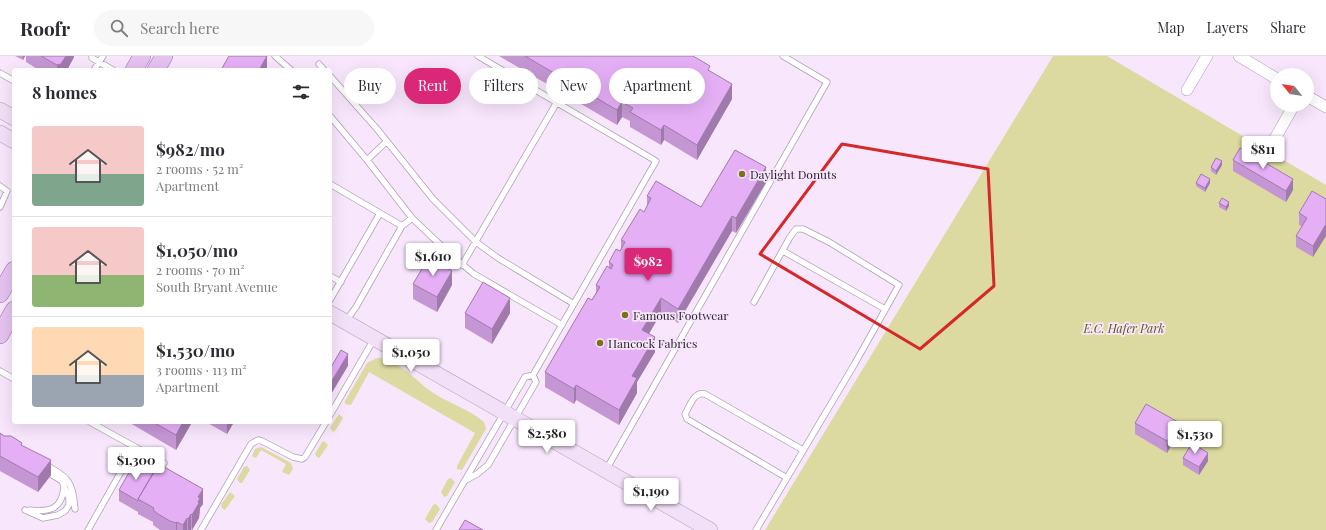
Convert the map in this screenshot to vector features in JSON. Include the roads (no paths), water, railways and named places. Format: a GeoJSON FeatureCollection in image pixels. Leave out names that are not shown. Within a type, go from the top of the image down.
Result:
{"type":"FeatureCollection","features":[{"type":"Feature","properties":{"kind":"main road"},"geometry":{"type":"LineString","coordinates":[[135,68],[142,56]]}},
{"type":"Feature","properties":{"kind":"main road"},"geometry":{"type":"LineString","coordinates":[[157,68],[164,56]]}},
{"type":"Feature","properties":{"kind":"main road"},"geometry":{"type":"LineString","coordinates":[[0,132],[12,140]]}},
{"type":"Feature","properties":{"kind":"main road"},"geometry":{"type":"LineString","coordinates":[[0,294],[12,273]]}},
{"type":"Feature","properties":{"kind":"main road"},"geometry":{"type":"LineString","coordinates":[[0,335],[12,314]]}},
{"type":"Feature","properties":{"kind":"main road"},"geometry":{"type":"LineString","coordinates":[[332,314],[375,337],[605,471],[710,530]]}},
{"type":"Feature","properties":{"kind":"street"},"geometry":{"type":"LineString","coordinates":[[1187,90],[1207,56]]}},
{"type":"Feature","properties":{"kind":"street"},"geometry":{"type":"LineString","coordinates":[[1239,56],[1270,75]]}},
{"type":"Feature","properties":{"kind":"street"},"geometry":{"type":"LineString","coordinates":[[1314,100],[1326,107]]}},
{"type":"Feature","properties":{"kind":"street"},"geometry":{"type":"LineString","coordinates":[[1273,142],[1290,112]]}},
{"type":"Feature","properties":{"kind":"lane"},"geometry":{"type":"LineString","coordinates":[[92,56],[92,58],[110,68]]}},
{"type":"Feature","properties":{"kind":"lane"},"geometry":{"type":"LineString","coordinates":[[95,68],[103,56]]}},
{"type":"Feature","properties":{"kind":"lane"},"geometry":{"type":"LineString","coordinates":[[275,56],[288,68]]}},
{"type":"Feature","properties":{"kind":"lane"},"geometry":{"type":"LineString","coordinates":[[478,56],[546,96]]}},
{"type":"Feature","properties":{"kind":"lane"},"geometry":{"type":"LineString","coordinates":[[605,471],[827,82],[783,56]]}},
{"type":"Feature","properties":{"kind":"lane"},"geometry":{"type":"LineString","coordinates":[[319,64],[322,68]]}},
{"type":"Feature","properties":{"kind":"lane"},"geometry":{"type":"LineString","coordinates":[[0,73],[12,80]]}},
{"type":"Feature","properties":{"kind":"lane"},"geometry":{"type":"LineString","coordinates":[[332,78],[377,129],[433,199],[476,242],[498,258],[574,304]]}},
{"type":"Feature","properties":{"kind":"lane"},"geometry":{"type":"LineString","coordinates":[[462,265],[556,104]]}},
{"type":"Feature","properties":{"kind":"lane"},"geometry":{"type":"LineString","coordinates":[[465,480],[477,474],[488,465],[525,377],[533,375],[656,161],[560,104]]}},
{"type":"Feature","properties":{"kind":"lane"},"geometry":{"type":"LineString","coordinates":[[332,118],[367,160],[412,218],[462,265],[474,274],[562,325]]}},
{"type":"Feature","properties":{"kind":"lane"},"geometry":{"type":"LineString","coordinates":[[367,160],[386,142]]}},
{"type":"Feature","properties":{"kind":"lane"},"geometry":{"type":"LineString","coordinates":[[332,185],[402,226]]}},
{"type":"Feature","properties":{"kind":"lane"},"geometry":{"type":"LineString","coordinates":[[0,186],[7,191],[0,207]]}},
{"type":"Feature","properties":{"kind":"lane"},"geometry":{"type":"LineString","coordinates":[[332,296],[380,213]]}},
{"type":"Feature","properties":{"kind":"lane"},"geometry":{"type":"LineString","coordinates":[[346,321],[356,307],[402,226],[412,218]]}},
{"type":"Feature","properties":{"kind":"lane"},"geometry":{"type":"LineString","coordinates":[[754,302],[796,229],[803,229],[829,242],[899,285],[756,530]]}},
{"type":"Feature","properties":{"kind":"lane"},"geometry":{"type":"LineString","coordinates":[[783,251],[886,309]]}},
{"type":"Feature","properties":{"kind":"lane"},"geometry":{"type":"LineString","coordinates":[[332,277],[340,282]]}},
{"type":"Feature","properties":{"kind":"lane"},"geometry":{"type":"LineString","coordinates":[[332,412],[375,337]]}},
{"type":"Feature","properties":{"kind":"lane"},"geometry":{"type":"LineString","coordinates":[[0,371],[12,378]]}},
{"type":"Feature","properties":{"kind":"lane"},"geometry":{"type":"LineString","coordinates":[[436,530],[465,480],[509,415],[536,382],[533,375]]}},
{"type":"Feature","properties":{"kind":"lane"},"geometry":{"type":"LineString","coordinates":[[786,478],[686,419],[685,414],[696,395],[701,393],[705,394],[803,450]]}},
{"type":"Feature","properties":{"kind":"lane"},"geometry":{"type":"LineString","coordinates":[[94,424],[164,464]]}},
{"type":"Feature","properties":{"kind":"lane"},"geometry":{"type":"LineString","coordinates":[[201,530],[251,444],[258,440],[262,441],[293,457],[302,459],[305,457],[325,424]]}},
{"type":"Feature","properties":{"kind":"lane"},"geometry":{"type":"LineString","coordinates":[[88,530],[135,447]]}},
{"type":"Feature","properties":{"kind":"lane"},"geometry":{"type":"LineString","coordinates":[[65,486],[64,494],[57,506],[51,510],[43,512],[25,510],[43,518],[65,511],[68,505],[69,498],[65,486],[59,479],[39,464],[68,479],[72,490],[75,509]]}},
{"type":"Feature","properties":{"kind":"place","name":"Daylight Donuts"},"geometry":{"type":"Point","coordinates":[742,174]}},
{"type":"Feature","properties":{"kind":"place","name":"Famous Footwear"},"geometry":{"type":"Point","coordinates":[625,315]}},
{"type":"Feature","properties":{"kind":"place","name":"Hancock Fabrics"},"geometry":{"type":"Point","coordinates":[600,343]}},
{"type":"Feature","properties":{"kind":"park label","name":"E.C. Hafer Park"},"geometry":{"type":"Point","coordinates":[1124,328]}}]}
